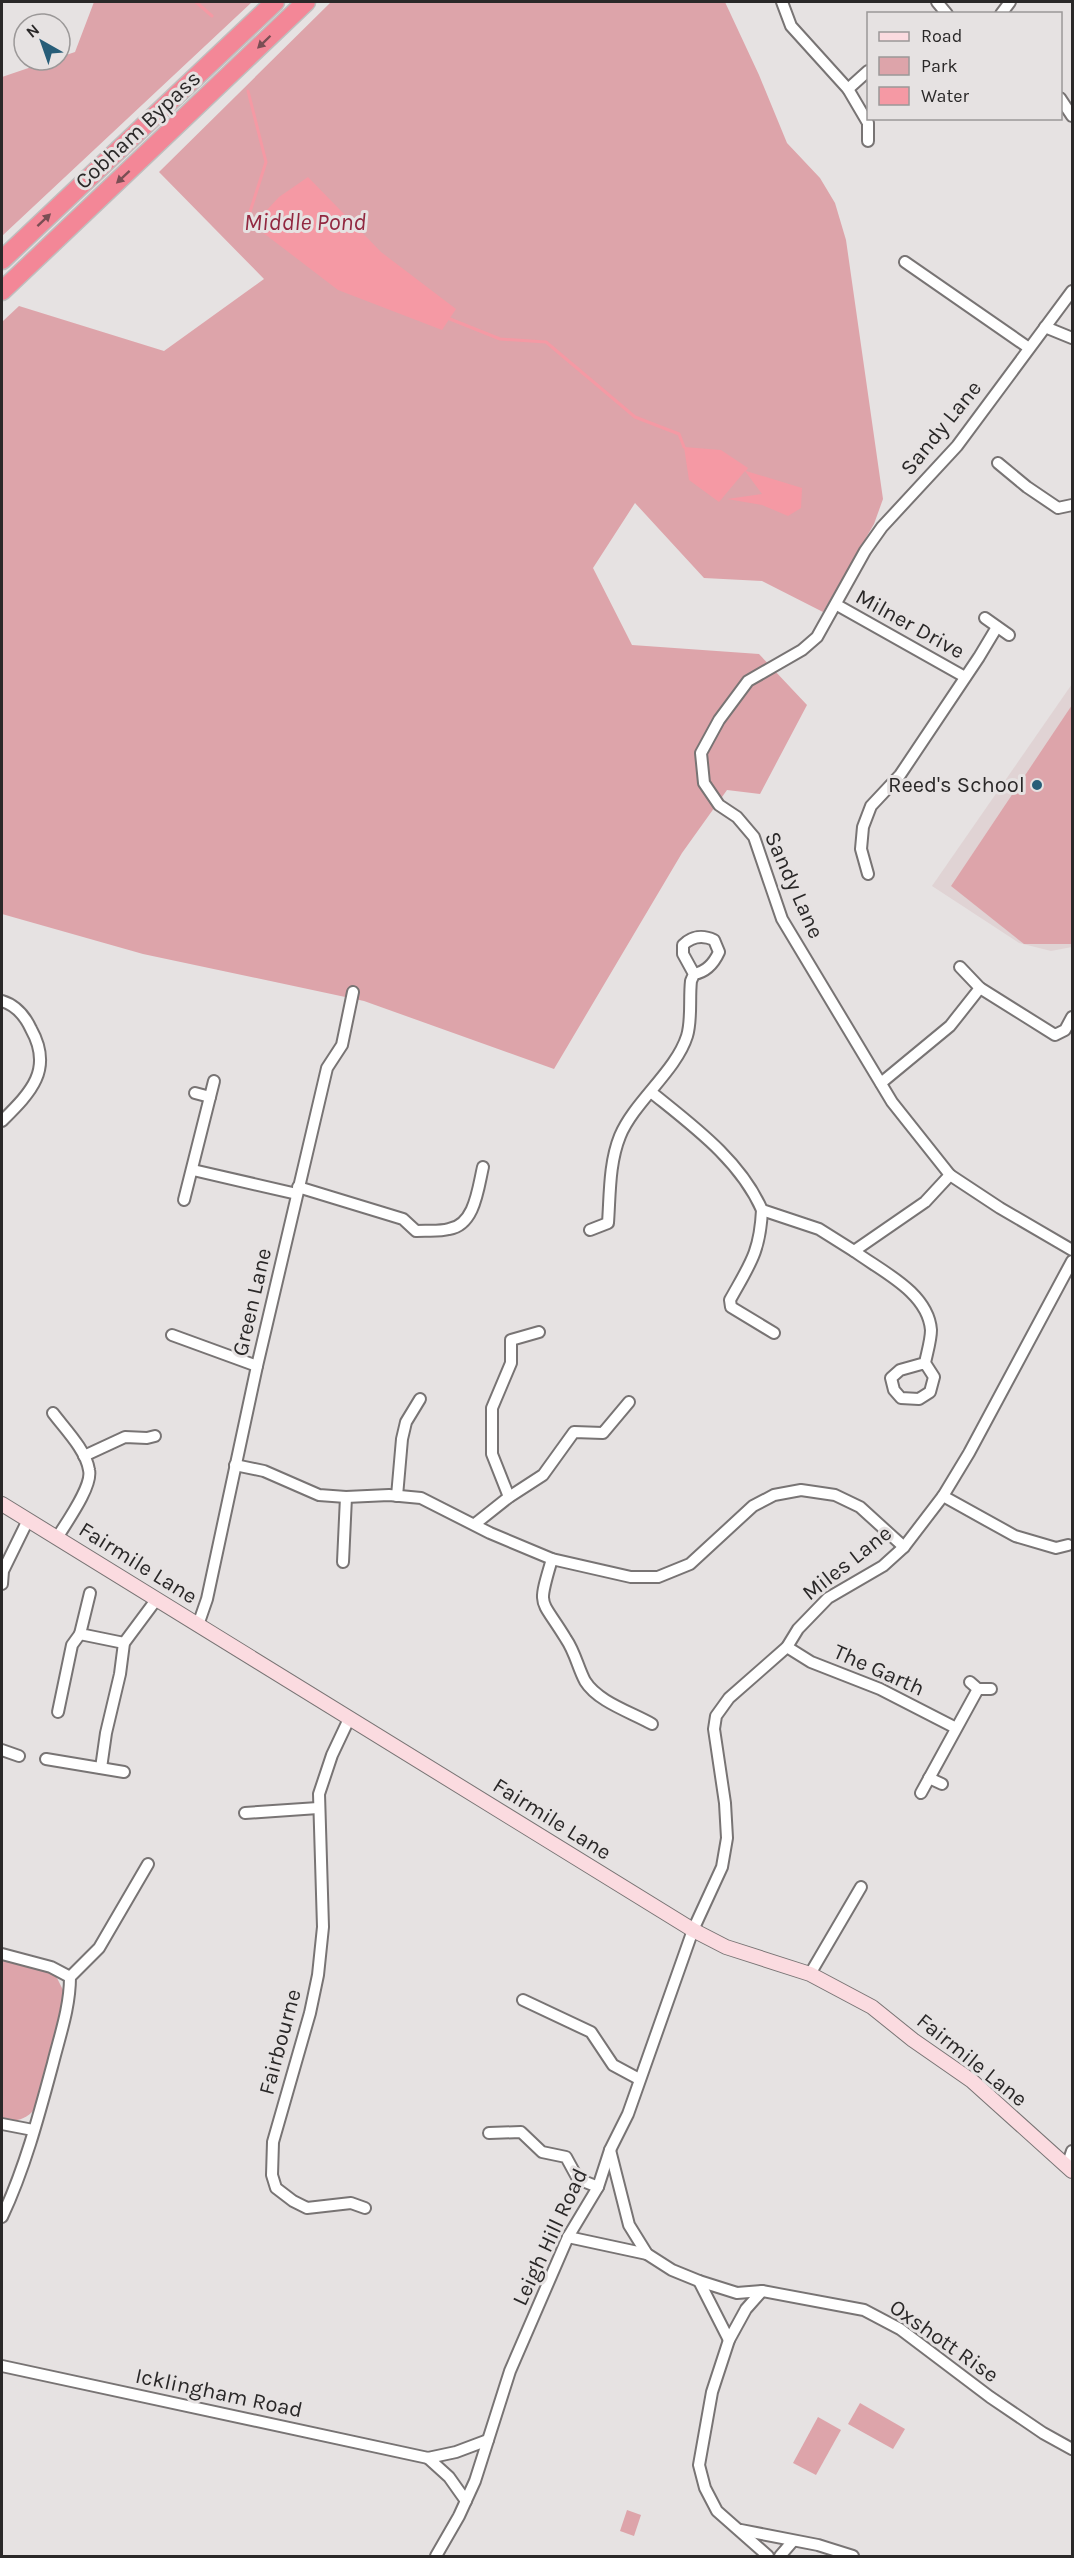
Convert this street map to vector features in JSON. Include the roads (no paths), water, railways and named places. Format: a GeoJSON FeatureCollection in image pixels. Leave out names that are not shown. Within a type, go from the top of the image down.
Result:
{"type":"FeatureCollection","features":[{"type":"Feature","properties":{"kind":"highway","name":"Cobham Bypass"},"geometry":{"type":"LineString","coordinates":[[2,260],[275,2]]}},
{"type":"Feature","properties":{"kind":"highway","name":"Cobham Bypass"},"geometry":{"type":"LineString","coordinates":[[2,291],[306,2]]}},
{"type":"Feature","properties":{"kind":"street"},"geometry":{"type":"LineString","coordinates":[[782,2],[791,26],[848,89],[868,123],[868,141]]}},
{"type":"Feature","properties":{"kind":"street"},"geometry":{"type":"LineString","coordinates":[[848,89],[867,72]]}},
{"type":"Feature","properties":{"kind":"street"},"geometry":{"type":"LineString","coordinates":[[1062,101],[1072,116]]}},
{"type":"Feature","properties":{"kind":"street"},"geometry":{"type":"LineString","coordinates":[[905,262],[1029,348]]}},
{"type":"Feature","properties":{"kind":"street","name":"Sandy Lane"},"geometry":{"type":"LineString","coordinates":[[1072,291],[957,446],[882,527],[817,638],[802,650],[748,681],[719,720],[700,753],[704,783],[719,805],[737,818],[754,837],[782,919],[892,1102],[950,1175],[1000,1208],[1072,1250]]}},
{"type":"Feature","properties":{"kind":"street"},"geometry":{"type":"LineString","coordinates":[[1045,327],[1072,338]]}},
{"type":"Feature","properties":{"kind":"street"},"geometry":{"type":"LineString","coordinates":[[998,463],[1027,487],[1059,508],[1072,505]]}},
{"type":"Feature","properties":{"kind":"street","name":"Milner Drive"},"geometry":{"type":"LineString","coordinates":[[837,605],[965,677]]}},
{"type":"Feature","properties":{"kind":"street","name":"Milner Drive"},"geometry":{"type":"LineString","coordinates":[[985,618],[1009,635]]}},
{"type":"Feature","properties":{"kind":"street","name":"Milner Drive"},"geometry":{"type":"LineString","coordinates":[[868,874],[861,849],[863,827],[872,806],[900,775],[997,627]]}},
{"type":"Feature","properties":{"kind":"street"},"geometry":{"type":"LineString","coordinates":[[960,967],[980,988],[1055,1035],[1065,1030],[1072,1017]]}},
{"type":"Feature","properties":{"kind":"street"},"geometry":{"type":"LineString","coordinates":[[591,1230],[608,1223],[612,1173],[617,1146],[628,1121],[651,1092],[687,1036],[691,981],[694,974]]}},
{"type":"Feature","properties":{"kind":"street"},"geometry":{"type":"LineString","coordinates":[[881,1083],[950,1026],[980,988]]}},
{"type":"Feature","properties":{"kind":"street","name":"Green Lane"},"geometry":{"type":"LineString","coordinates":[[198,1625],[207,1599],[257,1366],[327,1068],[342,1045],[353,992]]}},
{"type":"Feature","properties":{"kind":"street"},"geometry":{"type":"LineString","coordinates":[[2,1001],[25,1017],[36,1037],[41,1059],[36,1081],[27,1096],[2,1121]]}},
{"type":"Feature","properties":{"kind":"street"},"geometry":{"type":"LineString","coordinates":[[184,1200],[214,1081]]}},
{"type":"Feature","properties":{"kind":"street"},"geometry":{"type":"LineString","coordinates":[[651,1092],[694,1127],[731,1162],[753,1189],[762,1210],[761,1232],[756,1255],[730,1300],[731,1307],[774,1332]]}},
{"type":"Feature","properties":{"kind":"street"},"geometry":{"type":"LineString","coordinates":[[195,1093],[210,1096]]}},
{"type":"Feature","properties":{"kind":"street"},"geometry":{"type":"LineString","coordinates":[[193,1170],[297,1191],[403,1219],[416,1231],[449,1229],[461,1224],[469,1215],[483,1167]]}},
{"type":"Feature","properties":{"kind":"street"},"geometry":{"type":"LineString","coordinates":[[854,1251],[924,1202],[950,1175]]}},
{"type":"Feature","properties":{"kind":"street"},"geometry":{"type":"LineString","coordinates":[[762,1210],[819,1229],[854,1251],[913,1294],[926,1310],[931,1331],[925,1363]]}},
{"type":"Feature","properties":{"kind":"street","name":"Miles Lane"},"geometry":{"type":"LineString","coordinates":[[693,1930],[722,1867],[727,1838],[725,1803],[714,1729],[716,1716],[729,1698],[787,1647],[798,1629],[828,1598],[883,1566],[904,1547],[944,1496],[1072,1261]]}},
{"type":"Feature","properties":{"kind":"street"},"geometry":{"type":"LineString","coordinates":[[509,1497],[492,1454],[492,1408],[511,1363],[511,1340],[539,1332]]}},
{"type":"Feature","properties":{"kind":"street"},"geometry":{"type":"LineString","coordinates":[[172,1335],[257,1366]]}},
{"type":"Feature","properties":{"kind":"street"},"geometry":{"type":"LineString","coordinates":[[397,1496],[402,1439],[406,1422],[420,1399]]}},
{"type":"Feature","properties":{"kind":"street"},"geometry":{"type":"LineString","coordinates":[[475,1524],[509,1497],[543,1475],[574,1432],[603,1433],[630,1402]]}},
{"type":"Feature","properties":{"kind":"street"},"geometry":{"type":"LineString","coordinates":[[53,1413],[84,1456],[90,1470],[88,1483],[57,1538]]}},
{"type":"Feature","properties":{"kind":"street"},"geometry":{"type":"LineString","coordinates":[[84,1456],[125,1437],[155,1436]]}},
{"type":"Feature","properties":{"kind":"street"},"geometry":{"type":"LineString","coordinates":[[235,1465],[264,1471],[319,1495],[421,1498],[552,1559],[631,1577],[658,1577],[690,1564],[753,1506],[774,1495],[801,1490],[836,1495],[860,1507],[904,1547]]}},
{"type":"Feature","properties":{"kind":"street"},"geometry":{"type":"LineString","coordinates":[[944,1496],[1015,1536],[1056,1548],[1068,1545]]}},
{"type":"Feature","properties":{"kind":"street"},"geometry":{"type":"LineString","coordinates":[[343,1562],[346,1497]]}},
{"type":"Feature","properties":{"kind":"street","name":"Fairmile Lane"},"geometry":{"type":"LineString","coordinates":[[2,1504],[693,1930],[726,1947],[810,1974],[872,2007],[913,2040],[972,2081],[1070,2168]]}},
{"type":"Feature","properties":{"kind":"street"},"geometry":{"type":"LineString","coordinates":[[2,1584],[3,1570],[28,1520]]}},
{"type":"Feature","properties":{"kind":"street"},"geometry":{"type":"LineString","coordinates":[[552,1559],[541,1597],[546,1610],[567,1640],[586,1683],[603,1698],[652,1724]]}},
{"type":"Feature","properties":{"kind":"street"},"geometry":{"type":"LineString","coordinates":[[58,1712],[72,1645],[80,1634],[90,1593]]}},
{"type":"Feature","properties":{"kind":"street"},"geometry":{"type":"LineString","coordinates":[[101,1768],[124,1643],[156,1600]]}},
{"type":"Feature","properties":{"kind":"street"},"geometry":{"type":"LineString","coordinates":[[80,1634],[124,1643]]}},
{"type":"Feature","properties":{"kind":"street","name":"The Garth"},"geometry":{"type":"LineString","coordinates":[[787,1647],[811,1662],[880,1689],[956,1728]]}},
{"type":"Feature","properties":{"kind":"street"},"geometry":{"type":"LineString","coordinates":[[921,1793],[956,1728],[974,1686],[991,1689]]}},
{"type":"Feature","properties":{"kind":"street","name":"Fairbourne"},"geometry":{"type":"LineString","coordinates":[[349,1719],[332,1755],[319,1794],[323,1927],[318,1975],[310,2013],[273,2142],[272,2175],[276,2188],[292,2201],[307,2208],[351,2203],[365,2208]]}},
{"type":"Feature","properties":{"kind":"street"},"geometry":{"type":"LineString","coordinates":[[2,1750],[19,1756]]}},
{"type":"Feature","properties":{"kind":"street"},"geometry":{"type":"LineString","coordinates":[[46,1759],[124,1772]]}},
{"type":"Feature","properties":{"kind":"street"},"geometry":{"type":"LineString","coordinates":[[929,1778],[942,1784]]}},
{"type":"Feature","properties":{"kind":"street"},"geometry":{"type":"LineString","coordinates":[[245,1814],[318,1808]]}},
{"type":"Feature","properties":{"kind":"street"},"geometry":{"type":"LineString","coordinates":[[2,2217],[20,2175],[67,2011],[70,1977],[99,1948],[148,1864]]}},
{"type":"Feature","properties":{"kind":"street"},"geometry":{"type":"LineString","coordinates":[[810,1974],[861,1887]]}},
{"type":"Feature","properties":{"kind":"street","name":"Leigh Hill Road"},"geometry":{"type":"LineString","coordinates":[[436,2556],[466,2501],[510,2371],[568,2237],[598,2187],[610,2150],[628,2114],[693,1930]]}},
{"type":"Feature","properties":{"kind":"street"},"geometry":{"type":"LineString","coordinates":[[2,1954],[51,1967],[70,1977]]}},
{"type":"Feature","properties":{"kind":"street"},"geometry":{"type":"LineString","coordinates":[[523,2000],[591,2032],[614,2065],[639,2079]]}},
{"type":"Feature","properties":{"kind":"street"},"geometry":{"type":"LineString","coordinates":[[2,2124],[33,2130]]}},
{"type":"Feature","properties":{"kind":"street"},"geometry":{"type":"LineString","coordinates":[[489,2133],[521,2132],[542,2152],[566,2157],[578,2179],[598,2187]]}},
{"type":"Feature","properties":{"kind":"street","name":"Oxshott Rise"},"geometry":{"type":"LineString","coordinates":[[610,2150],[629,2225],[647,2254]]}},
{"type":"Feature","properties":{"kind":"street"},"geometry":{"type":"LineString","coordinates":[[1070,2168],[1072,2151]]}},
{"type":"Feature","properties":{"kind":"street","name":"Oxshott Rise"},"geometry":{"type":"LineString","coordinates":[[568,2237],[647,2254],[672,2270],[699,2282],[737,2293],[762,2291],[864,2310],[900,2329],[990,2397],[1043,2433],[1072,2449]]}},
{"type":"Feature","properties":{"kind":"street"},"geometry":{"type":"LineString","coordinates":[[699,2282],[714,2307],[729,2340]]}},
{"type":"Feature","properties":{"kind":"street"},"geometry":{"type":"LineString","coordinates":[[762,2291],[746,2309],[729,2340],[712,2392],[699,2465],[705,2488],[717,2511],[768,2556]]}},
{"type":"Feature","properties":{"kind":"street","name":"Icklingham Road"},"geometry":{"type":"LineString","coordinates":[[2,2366],[428,2458],[456,2452],[488,2440]]}},
{"type":"Feature","properties":{"kind":"street"},"geometry":{"type":"LineString","coordinates":[[428,2458],[449,2477],[466,2501]]}},
{"type":"Feature","properties":{"kind":"street"},"geometry":{"type":"LineString","coordinates":[[740,2530],[853,2556]]}},
{"type":"Feature","properties":{"kind":"street"},"geometry":{"type":"LineString","coordinates":[[780,2556],[793,2541]]}},
{"type":"Feature","properties":{"kind":"water","name":"Middle Pond"},"geometry":{"type":"Polygon","coordinates":[[[308,177],[381,252],[456,309],[442,330],[338,290],[253,225],[279,197],[308,177]]]}},
{"type":"Feature","properties":{"kind":"water"},"geometry":{"type":"Polygon","coordinates":[[[684,447],[721,450],[748,468],[746,471],[802,488],[801,508],[788,516],[762,505],[727,499],[762,494],[745,471],[719,502],[689,480],[684,447]]]}},
{"type":"Feature","properties":{"kind":"waterway"},"geometry":{"type":"LineString","coordinates":[[196,2],[212,16]]}},
{"type":"Feature","properties":{"kind":"waterway"},"geometry":{"type":"LineString","coordinates":[[248,91],[266,162],[248,218]]}},
{"type":"Feature","properties":{"kind":"waterway"},"geometry":{"type":"LineString","coordinates":[[450,319],[500,339],[546,342],[635,417],[679,434],[684,447]]}},
{"type":"Feature","properties":{"kind":"place","name":"Reed's School"},"geometry":{"type":"Point","coordinates":[1037,785]}}]}
